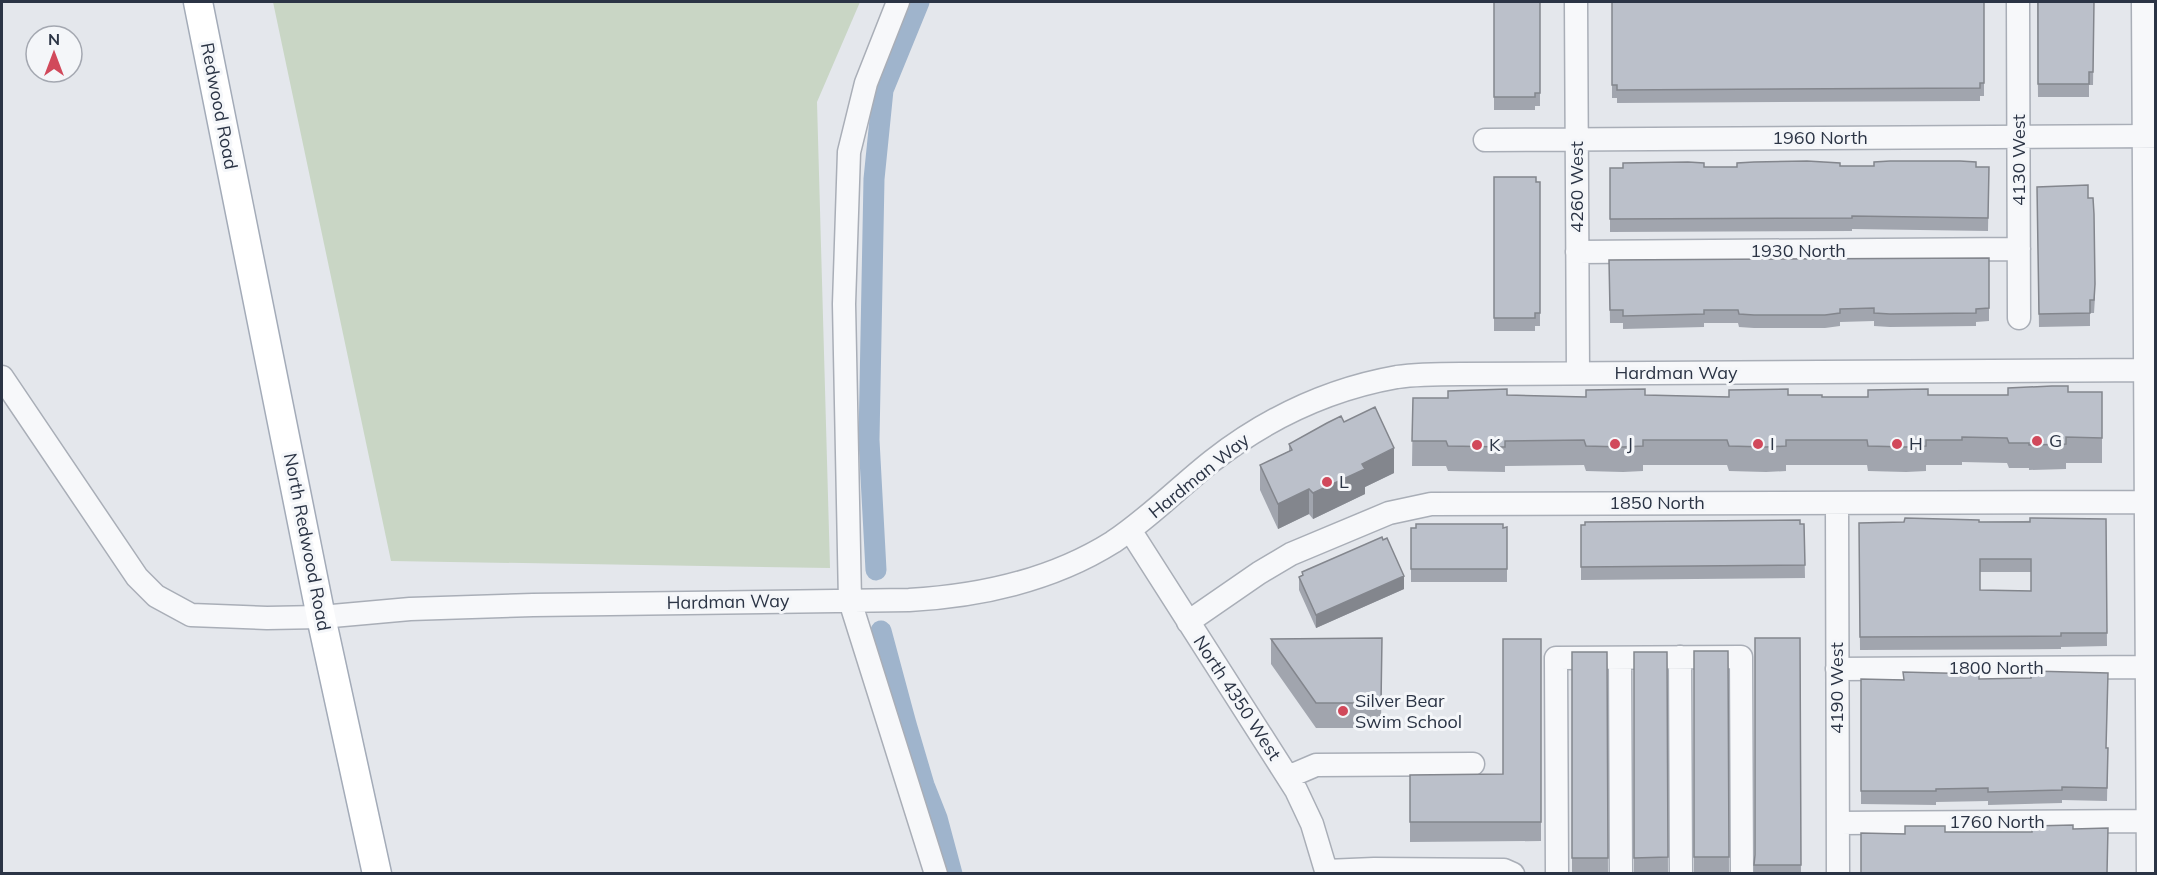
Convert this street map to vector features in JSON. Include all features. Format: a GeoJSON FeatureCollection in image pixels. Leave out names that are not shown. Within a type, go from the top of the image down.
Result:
{"type":"FeatureCollection","features":[{"type":"Feature","properties":{"kind":"main road","name":"Redwood Road"},"geometry":{"type":"LineString","coordinates":[[198,2],[240,210]]}},
{"type":"Feature","properties":{"kind":"main road","name":"North Redwood Road"},"geometry":{"type":"LineString","coordinates":[[240,210],[321,616],[377,873]]}},
{"type":"Feature","properties":{"kind":"street"},"geometry":{"type":"LineString","coordinates":[[898,2],[866,82],[849,152],[844,304],[850,601],[936,873]]}},
{"type":"Feature","properties":{"kind":"street","name":"4260 West"},"geometry":{"type":"LineString","coordinates":[[1576,2],[1578,373]]}},
{"type":"Feature","properties":{"kind":"street","name":"4130 West"},"geometry":{"type":"LineString","coordinates":[[2018,2],[2019,318]]}},
{"type":"Feature","properties":{"kind":"street"},"geometry":{"type":"LineString","coordinates":[[2144,2],[2150,136],[2152,821],[2148,873]]}},
{"type":"Feature","properties":{"kind":"street","name":"1960 North"},"geometry":{"type":"LineString","coordinates":[[1485,140],[2150,136]]}},
{"type":"Feature","properties":{"kind":"street","name":"1930 North"},"geometry":{"type":"LineString","coordinates":[[1577,252],[2019,249]]}},
{"type":"Feature","properties":{"kind":"street","name":"Hardman Way"},"geometry":{"type":"LineString","coordinates":[[2,377],[137,577],[156,596],[191,615],[267,618],[410,609],[909,600],[962,596],[1011,586],[1067,566],[1111,543],[1164,504],[1210,463],[1258,429],[1302,406],[1371,382],[1425,375],[2150,370]]}},
{"type":"Feature","properties":{"kind":"street","name":"1850 North"},"geometry":{"type":"LineString","coordinates":[[1188,622],[1291,554],[1389,513],[1418,505],[1445,503],[2151,502]]}},
{"type":"Feature","properties":{"kind":"street","name":"4190 West"},"geometry":{"type":"LineString","coordinates":[[1837,503],[1838,873]]}},
{"type":"Feature","properties":{"kind":"street","name":"North 4350 West"},"geometry":{"type":"LineString","coordinates":[[1130,530],[1288,777],[1312,824],[1326,872]]}},
{"type":"Feature","properties":{"kind":"street"},"geometry":{"type":"LineString","coordinates":[[1680,657],[1681,873]]}},
{"type":"Feature","properties":{"kind":"street"},"geometry":{"type":"LineString","coordinates":[[1557,873],[1556,658],[1741,657],[1742,873]]}},
{"type":"Feature","properties":{"kind":"street"},"geometry":{"type":"LineString","coordinates":[[1620,658],[1621,873]]}},
{"type":"Feature","properties":{"kind":"street","name":"1800 North"},"geometry":{"type":"LineString","coordinates":[[1837,669],[2151,667]]}},
{"type":"Feature","properties":{"kind":"street"},"geometry":{"type":"LineString","coordinates":[[1288,777],[1316,765],[1473,764]]}},
{"type":"Feature","properties":{"kind":"street","name":"1760 North"},"geometry":{"type":"LineString","coordinates":[[1838,823],[2152,821]]}},
{"type":"Feature","properties":{"kind":"street"},"geometry":{"type":"LineString","coordinates":[[1326,872],[1374,869],[1507,872]]}},
{"type":"Feature","properties":{"kind":"green space"},"geometry":{"type":"Polygon","coordinates":[[[273,2],[860,2],[817,102],[830,568],[391,561],[273,2]]]}},
{"type":"Feature","properties":{"kind":"building"},"geometry":{"type":"Polygon","coordinates":[[[1494,2],[1540,2],[1540,93],[1535,93],[1535,97],[1494,97],[1494,2]]]}},
{"type":"Feature","properties":{"kind":"building"},"geometry":{"type":"Polygon","coordinates":[[[1612,2],[1984,2],[1984,83],[1980,83],[1980,88],[1617,90],[1617,85],[1612,85],[1612,2]]]}},
{"type":"Feature","properties":{"kind":"building"},"geometry":{"type":"Polygon","coordinates":[[[2038,2],[2094,2],[2093,72],[2089,72],[2089,84],[2038,84],[2038,2]]]}},
{"type":"Feature","properties":{"kind":"building"},"geometry":{"type":"Polygon","coordinates":[[[1807,161],[1840,163],[1840,166],[1874,166],[1874,162],[1890,161],[1976,162],[1976,167],[1989,167],[1988,218],[1852,216],[1852,218],[1610,219],[1610,168],[1623,168],[1623,163],[1688,162],[1704,163],[1704,167],[1737,167],[1737,163],[1807,161]]]}},
{"type":"Feature","properties":{"kind":"building"},"geometry":{"type":"Polygon","coordinates":[[[1494,177],[1536,177],[1536,182],[1540,182],[1540,313],[1535,313],[1535,318],[1494,318],[1494,177]]]}},
{"type":"Feature","properties":{"kind":"building"},"geometry":{"type":"Polygon","coordinates":[[[2088,185],[2088,198],[2093,198],[2094,214],[2095,284],[2094,300],[2090,300],[2090,313],[2039,314],[2037,187],[2088,185]]]}},
{"type":"Feature","properties":{"kind":"building"},"geometry":{"type":"Polygon","coordinates":[[[1989,258],[1989,308],[1976,309],[1976,313],[1890,314],[1874,313],[1874,308],[1840,309],[1840,313],[1825,315],[1754,315],[1739,314],[1738,310],[1704,310],[1704,314],[1623,316],[1623,310],[1610,310],[1609,260],[1989,258]]]}},
{"type":"Feature","properties":{"kind":"building"},"geometry":{"type":"Polygon","coordinates":[[[2068,386],[2068,392],[2102,392],[2102,438],[2066,437],[2066,444],[2029,445],[2029,443],[2009,443],[2007,438],[1962,437],[1962,440],[1926,440],[1926,446],[1906,447],[1868,446],[1867,440],[1786,440],[1786,446],[1766,447],[1729,446],[1727,440],[1643,440],[1643,446],[1623,447],[1586,446],[1584,440],[1505,441],[1505,447],[1448,446],[1446,441],[1412,441],[1413,398],[1448,398],[1448,391],[1507,389],[1507,395],[1586,397],[1586,390],[1645,389],[1645,395],[1729,397],[1729,390],[1788,389],[1788,395],[1868,397],[1868,390],[1928,389],[1928,395],[2008,395],[2008,388],[2068,386]]]}},
{"type":"Feature","properties":{"kind":"building"},"geometry":{"type":"Polygon","coordinates":[[[1375,407],[1394,448],[1362,464],[1365,469],[1313,493],[1309,489],[1278,504],[1260,465],[1292,450],[1289,444],[1327,423],[1341,416],[1344,422],[1375,407]]]}},
{"type":"Feature","properties":{"kind":"building"},"geometry":{"type":"Polygon","coordinates":[[[1905,518],[1979,520],[1979,522],[2030,522],[2030,518],[2106,519],[2107,633],[2061,633],[2061,636],[1860,637],[1859,523],[1904,522],[1905,518]],[[1980,559],[1980,590],[2031,591],[2031,559],[1980,559]]]}},
{"type":"Feature","properties":{"kind":"building"},"geometry":{"type":"Polygon","coordinates":[[[1800,520],[1800,524],[1804,524],[1805,565],[1581,567],[1581,525],[1585,525],[1585,522],[1800,520]]]}},
{"type":"Feature","properties":{"kind":"building"},"geometry":{"type":"Polygon","coordinates":[[[1416,524],[1503,524],[1503,528],[1507,527],[1507,569],[1411,569],[1411,528],[1416,528],[1416,524]]]}},
{"type":"Feature","properties":{"kind":"building"},"geometry":{"type":"Polygon","coordinates":[[[1382,537],[1383,540],[1387,538],[1404,576],[1316,615],[1299,577],[1303,575],[1302,572],[1382,537]]]}},
{"type":"Feature","properties":{"kind":"building"},"geometry":{"type":"Polygon","coordinates":[[[1382,638],[1381,703],[1316,703],[1271,639],[1382,638]]]}},
{"type":"Feature","properties":{"kind":"building"},"geometry":{"type":"Polygon","coordinates":[[[1755,638],[1800,638],[1801,865],[1754,865],[1755,638]]]}},
{"type":"Feature","properties":{"kind":"building"},"geometry":{"type":"Polygon","coordinates":[[[1503,639],[1541,639],[1541,822],[1410,822],[1410,775],[1503,774],[1503,639]]]}},
{"type":"Feature","properties":{"kind":"building"},"geometry":{"type":"Polygon","coordinates":[[[1694,651],[1728,651],[1729,857],[1694,857],[1694,651]]]}},
{"type":"Feature","properties":{"kind":"building"},"geometry":{"type":"Polygon","coordinates":[[[1572,652],[1607,652],[1608,858],[1572,858],[1572,652]]]}},
{"type":"Feature","properties":{"kind":"building"},"geometry":{"type":"Polygon","coordinates":[[[1634,652],[1667,652],[1668,857],[1634,858],[1634,652]]]}},
{"type":"Feature","properties":{"kind":"building"},"geometry":{"type":"Polygon","coordinates":[[[2031,671],[2108,673],[2107,788],[2062,787],[2062,790],[1988,792],[1988,788],[1861,791],[1861,679],[1904,680],[1903,672],[1979,674],[1979,679],[2031,678],[2031,671]]]}},
{"type":"Feature","properties":{"kind":"building"},"geometry":{"type":"Polygon","coordinates":[[[2073,825],[2073,829],[2108,828],[2107,873],[1861,873],[1861,833],[1905,834],[1905,826],[1945,826],[1945,832],[2032,832],[2032,826],[2073,825]]]}},
{"type":"Feature","properties":{"kind":"waterway"},"geometry":{"type":"LineString","coordinates":[[876,570],[869,440],[874,179],[883,90],[919,2]]}},
{"type":"Feature","properties":{"kind":"waterway"},"geometry":{"type":"LineString","coordinates":[[881,631],[906,724],[924,785],[937,818],[952,874]]}},
{"type":"Feature","properties":{"kind":"place","name":"G"},"geometry":{"type":"Point","coordinates":[2037,441]}},
{"type":"Feature","properties":{"kind":"place","name":"J"},"geometry":{"type":"Point","coordinates":[1615,444]}},
{"type":"Feature","properties":{"kind":"place","name":"I"},"geometry":{"type":"Point","coordinates":[1758,444]}},
{"type":"Feature","properties":{"kind":"place","name":"H"},"geometry":{"type":"Point","coordinates":[1897,444]}},
{"type":"Feature","properties":{"kind":"place","name":"K"},"geometry":{"type":"Point","coordinates":[1477,445]}},
{"type":"Feature","properties":{"kind":"place","name":"L"},"geometry":{"type":"Point","coordinates":[1327,482]}},
{"type":"Feature","properties":{"kind":"place","name":"Silver Bear Swim School"},"geometry":{"type":"Point","coordinates":[1343,711]}}]}
